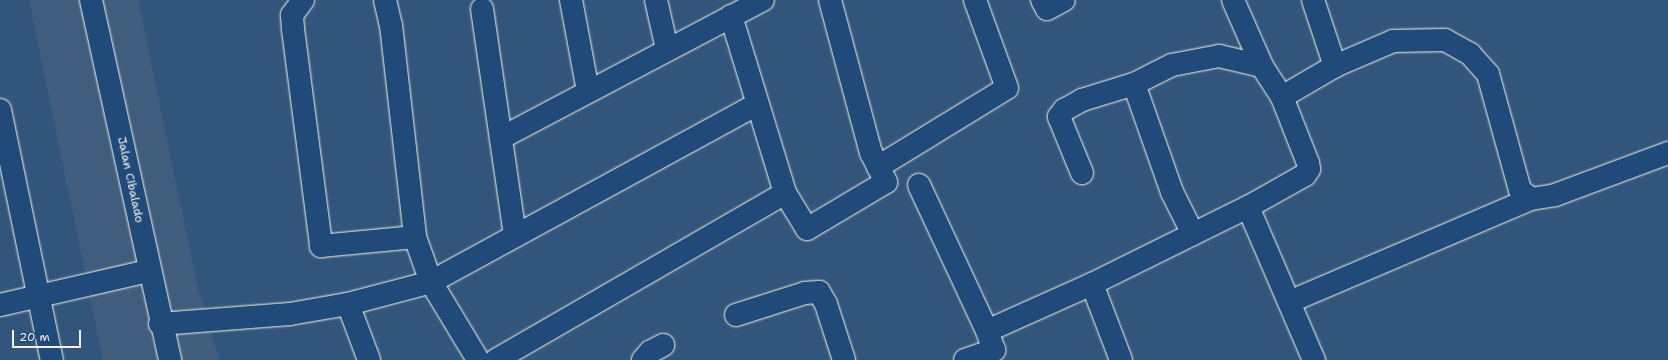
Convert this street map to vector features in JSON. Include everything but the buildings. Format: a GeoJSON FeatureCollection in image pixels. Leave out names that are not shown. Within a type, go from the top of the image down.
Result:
{"type":"FeatureCollection","features":[{"type":"Feature","properties":{"kind":"street","name":"Jalan Cibalado"},"geometry":{"type":"LineString","coordinates":[[91,0],[160,324],[170,360]]}},
{"type":"Feature","properties":{"kind":"street"},"geometry":{"type":"LineString","coordinates":[[303,0],[292,15],[292,22],[321,246],[415,237]]}},
{"type":"Feature","properties":{"kind":"street"},"geometry":{"type":"LineString","coordinates":[[385,0],[391,25],[415,237],[431,282],[478,360]]}},
{"type":"Feature","properties":{"kind":"street"},"geometry":{"type":"LineString","coordinates":[[571,0],[588,91]]}},
{"type":"Feature","properties":{"kind":"street"},"geometry":{"type":"LineString","coordinates":[[656,0],[667,50]]}},
{"type":"Feature","properties":{"kind":"street"},"geometry":{"type":"LineString","coordinates":[[500,138],[667,50],[746,6],[756,104],[785,193],[807,229],[886,182],[871,153],[830,0]]}},
{"type":"Feature","properties":{"kind":"street"},"geometry":{"type":"LineString","coordinates":[[1042,0],[1047,9],[1064,0]]}},
{"type":"Feature","properties":{"kind":"street"},"geometry":{"type":"LineString","coordinates":[[965,360],[993,347],[1092,284],[1248,207],[1305,175],[1309,169],[1282,97],[1262,66],[1233,0]]}},
{"type":"Feature","properties":{"kind":"street"},"geometry":{"type":"LineString","coordinates":[[1313,0],[1335,66]]}},
{"type":"Feature","properties":{"kind":"street"},"geometry":{"type":"LineString","coordinates":[[878,166],[1007,88],[978,1]]}},
{"type":"Feature","properties":{"kind":"street"},"geometry":{"type":"LineString","coordinates":[[482,9],[515,236]]}},
{"type":"Feature","properties":{"kind":"street"},"geometry":{"type":"LineString","coordinates":[[1282,97],[1335,66],[1393,41],[1444,40],[1470,54],[1488,74],[1520,190],[1531,198]]}},
{"type":"Feature","properties":{"kind":"street"},"geometry":{"type":"LineString","coordinates":[[1082,173],[1059,117],[1068,108],[1082,100],[1134,84],[1172,65],[1219,56],[1262,66]]}},
{"type":"Feature","properties":{"kind":"street"},"geometry":{"type":"LineString","coordinates":[[1134,84],[1172,192],[1193,234]]}},
{"type":"Feature","properties":{"kind":"street"},"geometry":{"type":"LineString","coordinates":[[160,324],[290,314],[348,304],[431,282],[756,104]]}},
{"type":"Feature","properties":{"kind":"street"},"geometry":{"type":"LineString","coordinates":[[0,110],[8,192],[52,360]]}},
{"type":"Feature","properties":{"kind":"street"},"geometry":{"type":"LineString","coordinates":[[1289,302],[1531,198],[1554,194],[1668,153]]}},
{"type":"Feature","properties":{"kind":"street"},"geometry":{"type":"LineString","coordinates":[[919,185],[993,347]]}},
{"type":"Feature","properties":{"kind":"street"},"geometry":{"type":"LineString","coordinates":[[496,360],[785,193]]}},
{"type":"Feature","properties":{"kind":"street"},"geometry":{"type":"LineString","coordinates":[[1248,207],[1314,360]]}},
{"type":"Feature","properties":{"kind":"street"},"geometry":{"type":"LineString","coordinates":[[0,305],[37,298],[149,271]]}},
{"type":"Feature","properties":{"kind":"street"},"geometry":{"type":"LineString","coordinates":[[1092,284],[1121,360]]}},
{"type":"Feature","properties":{"kind":"street"},"geometry":{"type":"LineString","coordinates":[[736,315],[805,293],[819,292],[826,304],[844,360]]}},
{"type":"Feature","properties":{"kind":"street"},"geometry":{"type":"LineString","coordinates":[[348,304],[369,360]]}},
{"type":"Feature","properties":{"kind":"street"},"geometry":{"type":"LineString","coordinates":[[643,360],[650,352],[663,346]]}},
{"type":"Feature","properties":{"kind":"shaded area"},"geometry":{"type":"Polygon","coordinates":[[[29,0],[138,0],[198,289],[220,360],[103,360],[29,0]]]}}]}
